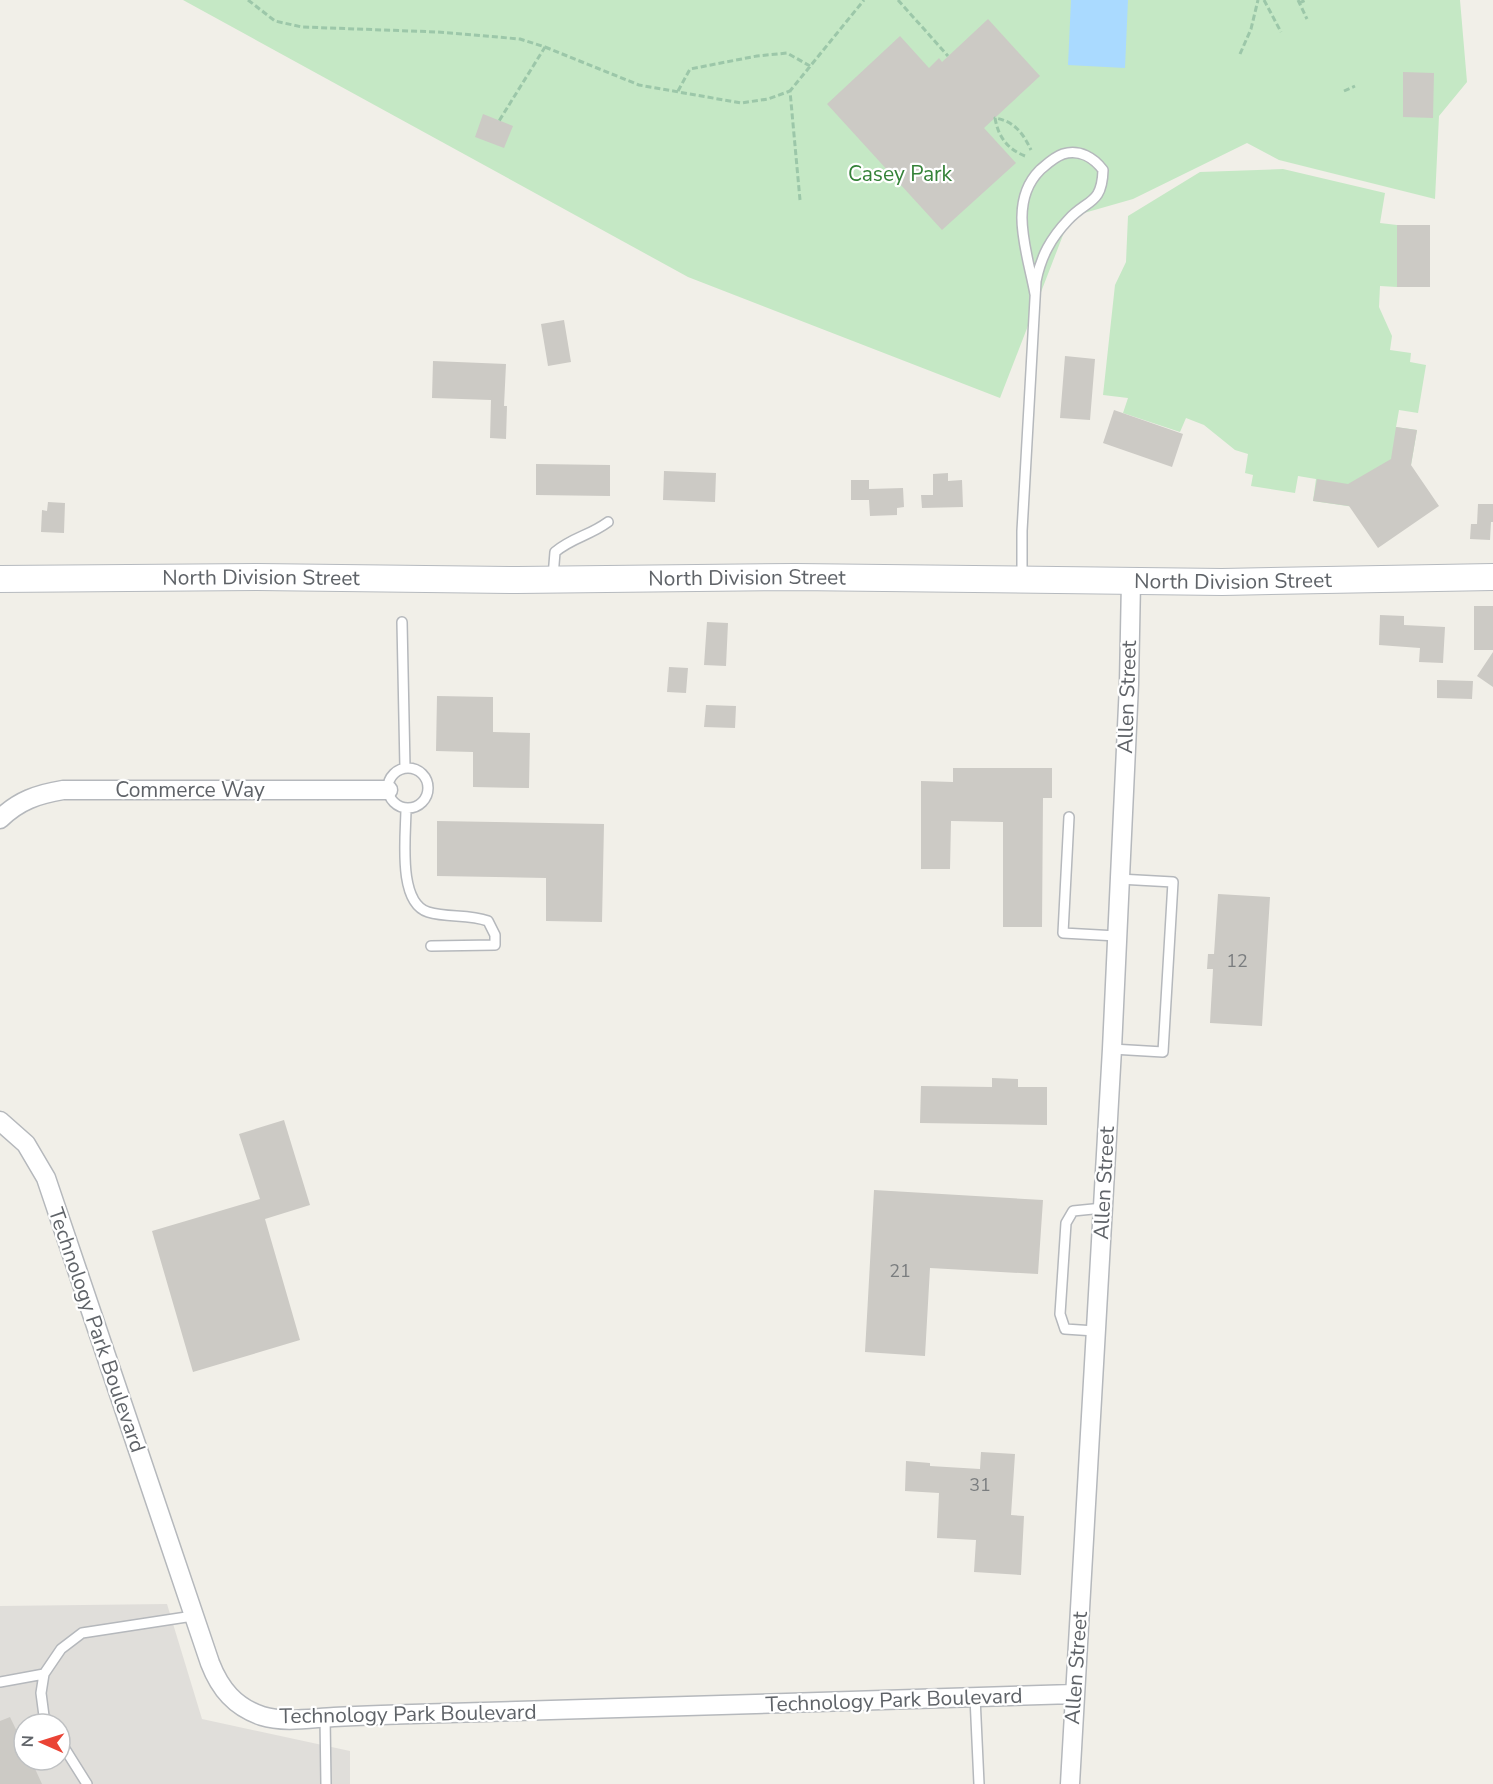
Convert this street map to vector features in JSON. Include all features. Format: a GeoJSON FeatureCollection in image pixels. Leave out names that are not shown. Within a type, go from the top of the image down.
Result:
{"type":"FeatureCollection","features":[{"type":"Feature","properties":{"kind":"street","name":"North Division Street"},"geometry":{"type":"LineString","coordinates":[[0,579],[257,577],[553,580],[795,577],[1131,581],[1493,577]]}},
{"type":"Feature","properties":{"kind":"street","name":"Allen Street"},"geometry":{"type":"LineString","coordinates":[[1070,1784],[1112,1049],[1129,684],[1131,581]]}},
{"type":"Feature","properties":{"kind":"street","name":"Commerce Way"},"geometry":{"type":"LineString","coordinates":[[0,819],[26,799],[63,790],[388,790]]}},
{"type":"Feature","properties":{"kind":"street","name":"Technology Park Boulevard"},"geometry":{"type":"LineString","coordinates":[[0,1120],[26,1144],[46,1178],[215,1677],[234,1701],[254,1712],[273,1718],[325,1718],[1074,1694]]}},
{"type":"Feature","properties":{"kind":"lane"},"geometry":{"type":"LineString","coordinates":[[1022,581],[1022,531],[1028,461],[1035,294],[1039,269],[1047,246],[1070,217],[1092,202],[1103,186],[1103,170],[1093,158],[1080,154],[1065,154],[1048,162],[1032,178],[1025,193],[1022,214],[1035,294]]}},
{"type":"Feature","properties":{"kind":"lane"},"geometry":{"type":"LineString","coordinates":[[553,580],[555,552],[568,541],[596,531],[608,522]]}},
{"type":"Feature","properties":{"kind":"lane"},"geometry":{"type":"LineString","coordinates":[[402,622],[405,768]]}},
{"type":"Feature","properties":{"kind":"lane"},"geometry":{"type":"LineString","coordinates":[[405,768],[419,771],[427,781],[428,788],[427,795],[419,805],[406,808],[394,802],[388,790],[391,778],[405,768]]}},
{"type":"Feature","properties":{"kind":"lane"},"geometry":{"type":"LineString","coordinates":[[406,808],[406,885],[412,899],[425,911],[444,916],[476,917],[488,921],[495,935],[495,945],[431,946]]}},
{"type":"Feature","properties":{"kind":"lane"},"geometry":{"type":"LineString","coordinates":[[1069,817],[1063,933],[1117,936]]}},
{"type":"Feature","properties":{"kind":"lane"},"geometry":{"type":"LineString","coordinates":[[1112,1049],[1163,1052],[1173,882],[1119,879]]}},
{"type":"Feature","properties":{"kind":"lane"},"geometry":{"type":"LineString","coordinates":[[1095,1331],[1065,1329],[1060,1314],[1065,1223],[1073,1211],[1103,1208]]}},
{"type":"Feature","properties":{"kind":"lane"},"geometry":{"type":"LineString","coordinates":[[43,1712],[41,1693],[45,1674],[61,1649],[82,1633],[193,1616]]}},
{"type":"Feature","properties":{"kind":"lane"},"geometry":{"type":"LineString","coordinates":[[0,1682],[45,1674]]}},
{"type":"Feature","properties":{"kind":"lane"},"geometry":{"type":"LineString","coordinates":[[975,1697],[979,1784]]}},
{"type":"Feature","properties":{"kind":"lane"},"geometry":{"type":"LineString","coordinates":[[325,1718],[326,1784]]}},
{"type":"Feature","properties":{"kind":"lane"},"geometry":{"type":"LineString","coordinates":[[72,1760],[87,1784]]}},
{"type":"Feature","properties":{"kind":"path"},"geometry":{"type":"LineString","coordinates":[[248,0],[275,21],[302,27],[438,32],[520,39],[639,85],[741,103],[768,99],[790,91],[864,0]]}},
{"type":"Feature","properties":{"kind":"path"},"geometry":{"type":"LineString","coordinates":[[898,0],[948,57]]}},
{"type":"Feature","properties":{"kind":"path"},"geometry":{"type":"LineString","coordinates":[[1240,54],[1251,30],[1258,0]]}},
{"type":"Feature","properties":{"kind":"path"},"geometry":{"type":"LineString","coordinates":[[1264,0],[1281,32]]}},
{"type":"Feature","properties":{"kind":"path"},"geometry":{"type":"LineString","coordinates":[[1306,0],[1299,2],[1306,19]]}},
{"type":"Feature","properties":{"kind":"path"},"geometry":{"type":"LineString","coordinates":[[499,121],[545,47]]}},
{"type":"Feature","properties":{"kind":"path"},"geometry":{"type":"LineString","coordinates":[[678,91],[690,69],[757,56],[787,53],[810,66]]}},
{"type":"Feature","properties":{"kind":"path"},"geometry":{"type":"LineString","coordinates":[[1344,91],[1355,86]]}},
{"type":"Feature","properties":{"kind":"path"},"geometry":{"type":"LineString","coordinates":[[790,91],[800,200]]}},
{"type":"Feature","properties":{"kind":"path"},"geometry":{"type":"LineString","coordinates":[[1025,156],[1013,151],[1003,141],[995,118],[1006,120],[1016,127],[1031,150]]}},
{"type":"Feature","properties":{"kind":"shaded area"},"geometry":{"type":"Polygon","coordinates":[[[167,1604],[202,1719],[350,1751],[350,1784],[0,1784],[0,1606],[167,1604]]]}},
{"type":"Feature","properties":{"kind":"green space","name":"Casey Park"},"geometry":{"type":"Polygon","coordinates":[[[183,0],[1460,0],[1467,82],[1439,116],[1435,199],[1279,160],[1247,143],[1133,199],[1070,217],[1000,398],[688,277],[183,0]]]}},
{"type":"Feature","properties":{"kind":"green space"},"geometry":{"type":"Polygon","coordinates":[[[1283,169],[1385,193],[1380,223],[1397,225],[1397,287],[1380,286],[1379,307],[1392,336],[1390,350],[1411,353],[1410,362],[1426,365],[1418,413],[1399,410],[1396,427],[1417,430],[1410,471],[1354,507],[1313,501],[1316,479],[1298,476],[1295,493],[1251,486],[1253,475],[1245,473],[1248,454],[1235,450],[1204,425],[1186,418],[1180,432],[1123,413],[1128,398],[1103,395],[1115,285],[1126,262],[1128,216],[1200,172],[1283,169]]]}},
{"type":"Feature","properties":{"kind":"water"},"geometry":{"type":"Polygon","coordinates":[[[1071,0],[1128,0],[1125,68],[1068,65],[1071,0]]]}},
{"type":"Feature","properties":{"kind":"building"},"geometry":{"type":"Polygon","coordinates":[[[988,19],[1040,76],[984,128],[1016,163],[942,230],[827,104],[900,36],[929,68],[939,58],[942,62],[988,19]]]}},
{"type":"Feature","properties":{"kind":"building"},"geometry":{"type":"Polygon","coordinates":[[[1403,72],[1434,73],[1433,118],[1403,117],[1403,72]]]}},
{"type":"Feature","properties":{"kind":"building"},"geometry":{"type":"Polygon","coordinates":[[[483,114],[513,126],[504,148],[475,137],[483,114]]]}},
{"type":"Feature","properties":{"kind":"building"},"geometry":{"type":"Polygon","coordinates":[[[1397,225],[1430,225],[1430,287],[1397,287],[1397,225]]]}},
{"type":"Feature","properties":{"kind":"building"},"geometry":{"type":"Polygon","coordinates":[[[564,320],[571,362],[548,366],[541,324],[564,320]]]}},
{"type":"Feature","properties":{"kind":"building"},"geometry":{"type":"Polygon","coordinates":[[[1065,356],[1095,359],[1090,420],[1060,418],[1065,356]]]}},
{"type":"Feature","properties":{"kind":"building"},"geometry":{"type":"Polygon","coordinates":[[[433,361],[506,364],[504,406],[507,406],[506,439],[490,438],[491,400],[432,398],[433,361]]]}},
{"type":"Feature","properties":{"kind":"building"},"geometry":{"type":"Polygon","coordinates":[[[1114,410],[1183,434],[1172,467],[1103,443],[1114,410]]]}},
{"type":"Feature","properties":{"kind":"building"},"geometry":{"type":"Polygon","coordinates":[[[1396,427],[1417,430],[1411,465],[1439,506],[1378,548],[1349,506],[1313,501],[1317,479],[1348,484],[1391,459],[1396,427]]]}},
{"type":"Feature","properties":{"kind":"building"},"geometry":{"type":"Polygon","coordinates":[[[536,464],[610,465],[610,496],[536,495],[536,464]]]}},
{"type":"Feature","properties":{"kind":"building"},"geometry":{"type":"Polygon","coordinates":[[[664,471],[716,473],[715,502],[663,500],[664,471]]]}},
{"type":"Feature","properties":{"kind":"building"},"geometry":{"type":"Polygon","coordinates":[[[948,473],[948,481],[962,480],[963,507],[922,508],[921,495],[933,495],[933,474],[948,473]]]}},
{"type":"Feature","properties":{"kind":"building"},"geometry":{"type":"Polygon","coordinates":[[[851,480],[869,480],[869,489],[903,488],[904,507],[897,508],[897,515],[870,516],[869,500],[851,500],[851,480]]]}},
{"type":"Feature","properties":{"kind":"building"},"geometry":{"type":"Polygon","coordinates":[[[48,502],[65,503],[64,533],[41,532],[42,510],[47,511],[48,502]]]}},
{"type":"Feature","properties":{"kind":"building"},"geometry":{"type":"Polygon","coordinates":[[[1478,504],[1493,504],[1490,540],[1470,539],[1471,524],[1477,524],[1478,504]]]}},
{"type":"Feature","properties":{"kind":"building"},"geometry":{"type":"Polygon","coordinates":[[[1474,606],[1493,606],[1493,650],[1474,650],[1474,606]]]}},
{"type":"Feature","properties":{"kind":"building"},"geometry":{"type":"Polygon","coordinates":[[[1380,615],[1404,616],[1404,625],[1445,627],[1443,663],[1419,662],[1420,648],[1379,645],[1380,615]]]}},
{"type":"Feature","properties":{"kind":"building"},"geometry":{"type":"Polygon","coordinates":[[[707,622],[728,623],[726,666],[704,665],[707,622]]]}},
{"type":"Feature","properties":{"kind":"building"},"geometry":{"type":"Polygon","coordinates":[[[1493,652],[1493,687],[1477,676],[1493,652]]]}},
{"type":"Feature","properties":{"kind":"building"},"geometry":{"type":"Polygon","coordinates":[[[669,667],[688,668],[686,693],[667,692],[669,667]]]}},
{"type":"Feature","properties":{"kind":"building"},"geometry":{"type":"Polygon","coordinates":[[[1437,680],[1473,681],[1472,699],[1437,698],[1437,680]]]}},
{"type":"Feature","properties":{"kind":"building"},"geometry":{"type":"Polygon","coordinates":[[[437,696],[493,697],[493,732],[530,733],[529,788],[473,787],[473,752],[436,751],[437,696]]]}},
{"type":"Feature","properties":{"kind":"building"},"geometry":{"type":"Polygon","coordinates":[[[706,705],[736,706],[735,728],[704,727],[706,705]]]}},
{"type":"Feature","properties":{"kind":"building"},"geometry":{"type":"Polygon","coordinates":[[[953,768],[1052,768],[1052,798],[1043,798],[1042,927],[1003,927],[1003,822],[951,821],[950,869],[921,869],[921,781],[953,782],[953,768]]]}},
{"type":"Feature","properties":{"kind":"building"},"geometry":{"type":"Polygon","coordinates":[[[437,821],[604,824],[602,922],[546,921],[546,878],[437,876],[437,821]]]}},
{"type":"Feature","properties":{"kind":"building"},"geometry":{"type":"Polygon","coordinates":[[[1218,894],[1270,897],[1262,1026],[1210,1023],[1213,969],[1207,969],[1208,954],[1214,954],[1218,894]]]}},
{"type":"Feature","properties":{"kind":"building"},"geometry":{"type":"Polygon","coordinates":[[[992,1078],[1018,1079],[1018,1087],[1047,1087],[1047,1125],[920,1123],[921,1086],[992,1087],[992,1078]]]}},
{"type":"Feature","properties":{"kind":"building"},"geometry":{"type":"Polygon","coordinates":[[[284,1120],[310,1205],[265,1219],[300,1340],[193,1372],[152,1231],[260,1199],[239,1134],[284,1120]]]}},
{"type":"Feature","properties":{"kind":"building"},"geometry":{"type":"Polygon","coordinates":[[[874,1190],[1043,1200],[1038,1274],[930,1268],[925,1356],[865,1352],[874,1190]]]}},
{"type":"Feature","properties":{"kind":"building"},"geometry":{"type":"Polygon","coordinates":[[[981,1452],[1015,1454],[1011,1515],[1024,1516],[1021,1575],[974,1572],[976,1540],[937,1538],[939,1493],[905,1491],[906,1461],[930,1463],[930,1466],[980,1469],[981,1452]]]}},
{"type":"Feature","properties":{"kind":"building"},"geometry":{"type":"Polygon","coordinates":[[[10,1717],[12,1721],[12,1772],[36,1772],[42,1784],[0,1784],[0,1721],[10,1717]]]}}]}
